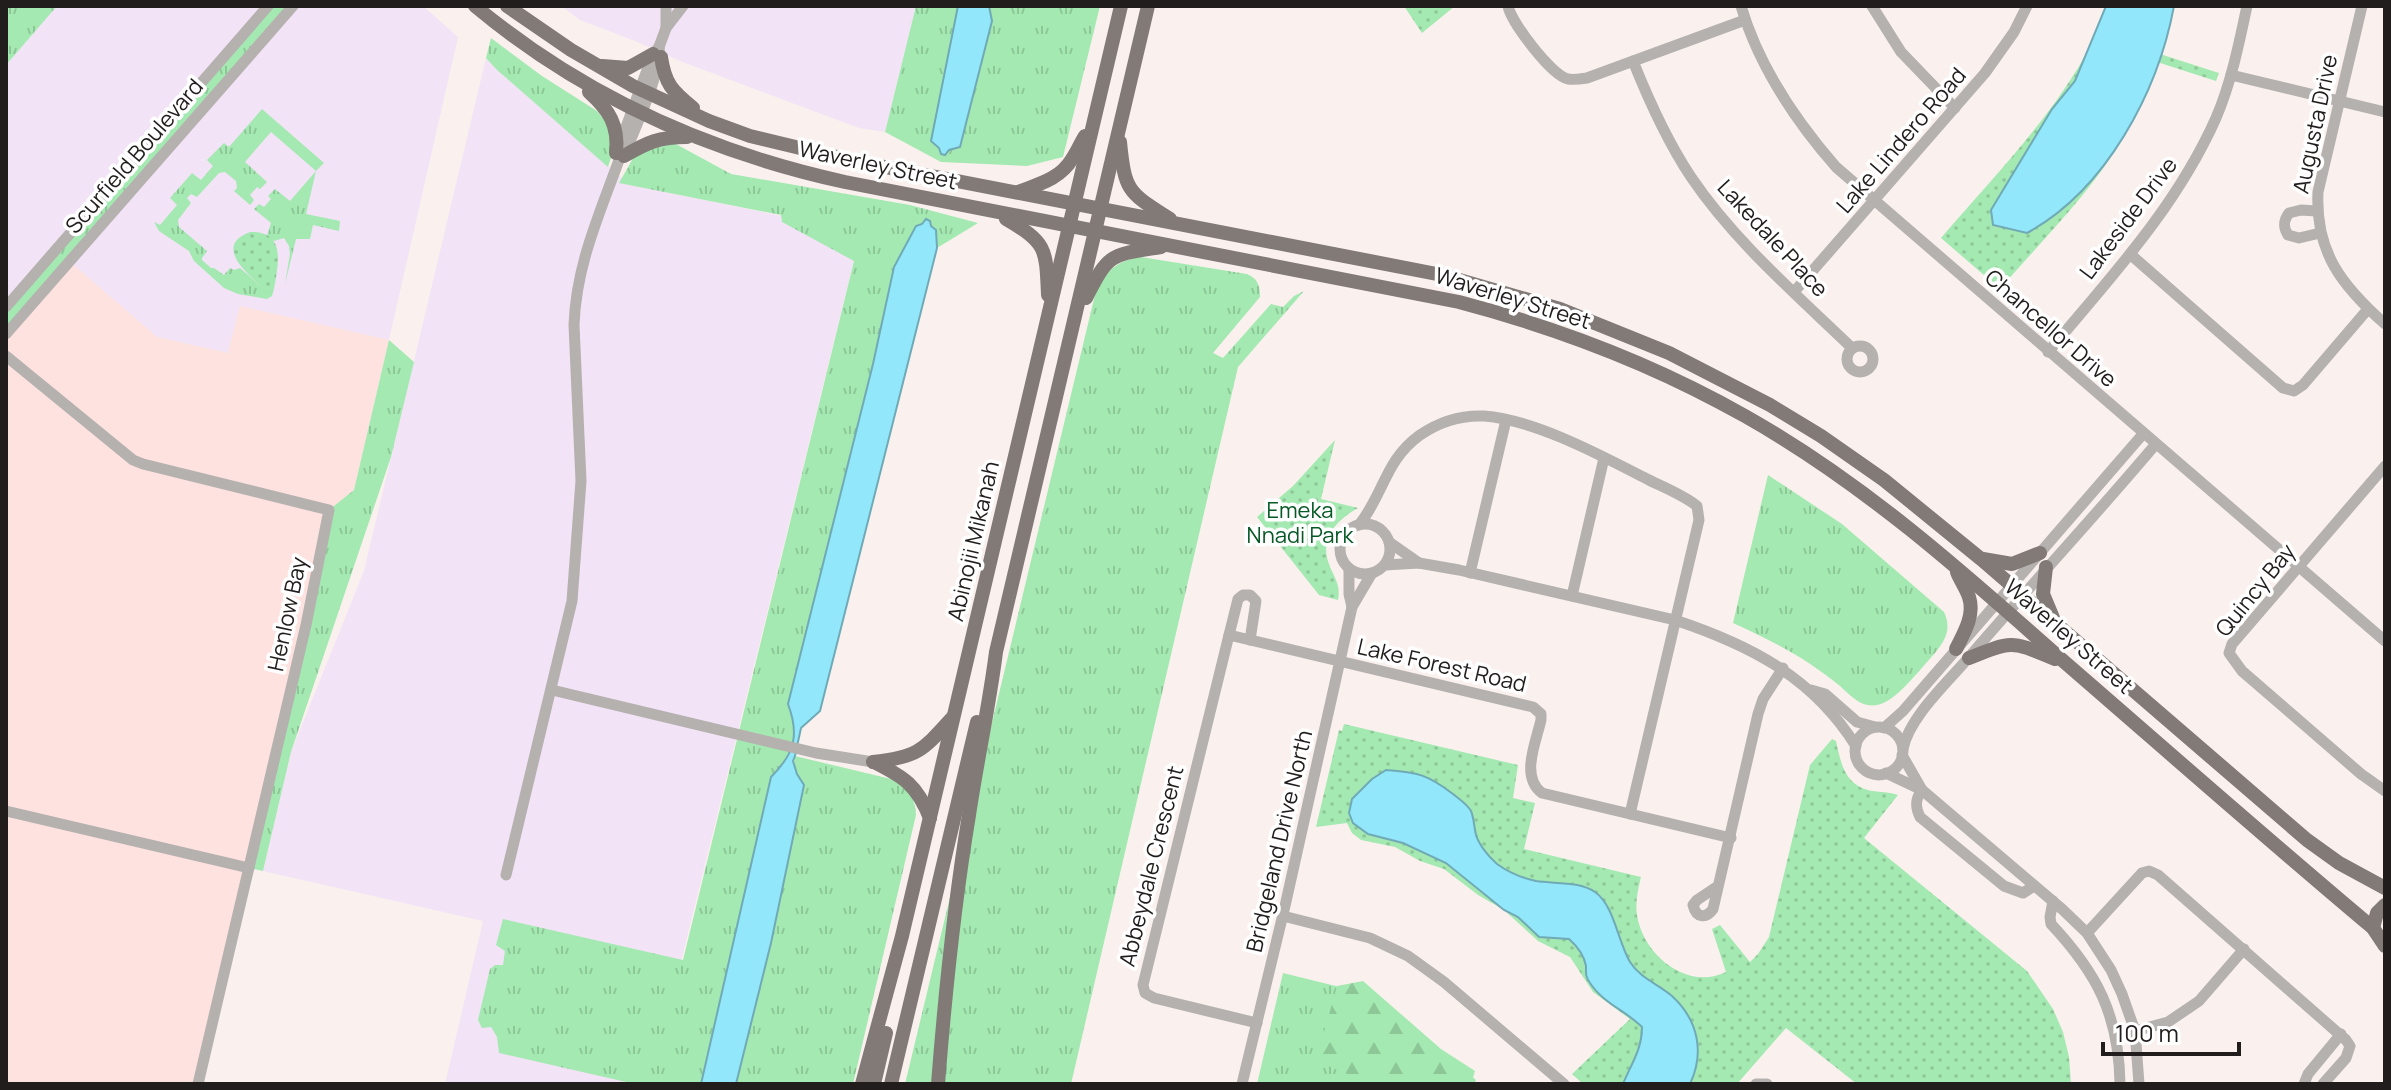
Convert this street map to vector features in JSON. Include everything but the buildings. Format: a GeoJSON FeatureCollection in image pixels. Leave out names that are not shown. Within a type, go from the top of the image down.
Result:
{"type":"FeatureCollection","features":[{"type":"Feature","properties":{"kind":"main road","name":"Waverley Street"},"geometry":{"type":"LineString","coordinates":[[475,6],[564,71],[636,112],[690,136],[791,170],[1459,302],[1554,330],[1612,352],[1702,393],[1771,431],[1870,497],[1955,566],[2379,933],[2385,946]]}},
{"type":"Feature","properties":{"kind":"main road","name":"Waverley Street"},"geometry":{"type":"LineString","coordinates":[[507,6],[598,66],[644,92],[750,136],[828,156],[1442,275],[1543,303],[1634,337],[1732,383],[1821,436],[1884,480],[1981,559],[2307,840],[2339,863],[2385,888]]}},
{"type":"Feature","properties":{"kind":"main road","name":"Abinojii Mikanah"},"geometry":{"type":"LineString","coordinates":[[862,1084],[930,818],[1121,6]]}},
{"type":"Feature","properties":{"kind":"main road"},"geometry":{"type":"LineString","coordinates":[[891,1084],[1148,6]]}},
{"type":"Feature","properties":{"kind":"main road"},"geometry":{"type":"LineString","coordinates":[[598,66],[628,68],[658,53],[669,87],[709,121]]}},
{"type":"Feature","properties":{"kind":"main road"},"geometry":{"type":"LineString","coordinates":[[564,71],[603,105],[613,119],[620,156],[650,140],[690,136]]}},
{"type":"Feature","properties":{"kind":"main road"},"geometry":{"type":"LineString","coordinates":[[1017,193],[1045,183],[1059,174],[1071,162],[1094,123]]}},
{"type":"Feature","properties":{"kind":"main road"},"geometry":{"type":"LineString","coordinates":[[1119,130],[1124,177],[1129,189],[1177,224]]}},
{"type":"Feature","properties":{"kind":"main road"},"geometry":{"type":"LineString","coordinates":[[995,211],[1038,241],[1046,264],[1049,312]]}},
{"type":"Feature","properties":{"kind":"main road"},"geometry":{"type":"LineString","coordinates":[[1074,320],[1097,274],[1112,259],[1132,251],[1173,246]]}},
{"type":"Feature","properties":{"kind":"main road"},"geometry":{"type":"LineString","coordinates":[[1981,559],[2012,564],[2043,560],[2043,594],[2057,625]]}},
{"type":"Feature","properties":{"kind":"main road"},"geometry":{"type":"LineString","coordinates":[[1955,566],[1971,606],[1967,627],[1956,649]]}},
{"type":"Feature","properties":{"kind":"main road"},"geometry":{"type":"LineString","coordinates":[[1969,658],[2000,646],[2019,644],[2069,665]]}},
{"type":"Feature","properties":{"kind":"main road"},"geometry":{"type":"LineString","coordinates":[[938,1084],[955,906],[996,652]]}},
{"type":"Feature","properties":{"kind":"main road"},"geometry":{"type":"LineString","coordinates":[[873,762],[912,755],[929,743],[954,717]]}},
{"type":"Feature","properties":{"kind":"main road"},"geometry":{"type":"LineString","coordinates":[[873,762],[910,784],[924,803],[930,818]]}},
{"type":"Feature","properties":{"kind":"main road"},"geometry":{"type":"LineString","coordinates":[[2379,933],[2377,913],[2385,905]]}},
{"type":"Feature","properties":{"kind":"main road"},"geometry":{"type":"LineString","coordinates":[[874,1084],[891,1009],[895,961]]}},
{"type":"Feature","properties":{"kind":"street","name":"Scurfield Boulevard"},"geometry":{"type":"LineString","coordinates":[[6,307],[268,6]]}},
{"type":"Feature","properties":{"kind":"street","name":"Scurfield Boulevard"},"geometry":{"type":"LineString","coordinates":[[6,334],[293,6]]}},
{"type":"Feature","properties":{"kind":"street"},"geometry":{"type":"LineString","coordinates":[[506,875],[572,601],[581,481],[575,304],[590,236],[666,28],[666,6]]}},
{"type":"Feature","properties":{"kind":"street"},"geometry":{"type":"LineString","coordinates":[[666,28],[683,6]]}},
{"type":"Feature","properties":{"kind":"street"},"geometry":{"type":"LineString","coordinates":[[1508,6],[1512,19],[1552,69],[1569,79],[1587,78],[1745,20]]}},
{"type":"Feature","properties":{"kind":"street","name":"Chancellor Drive"},"geometry":{"type":"LineString","coordinates":[[1741,6],[1771,77],[1796,117],[1836,167],[2385,641]]}},
{"type":"Feature","properties":{"kind":"street"},"geometry":{"type":"LineString","coordinates":[[1872,6],[1901,52],[1955,108]]}},
{"type":"Feature","properties":{"kind":"street","name":"Lake Lindero Road"},"geometry":{"type":"LineString","coordinates":[[1794,292],[1985,73],[2014,32],[2027,6]]}},
{"type":"Feature","properties":{"kind":"street","name":"Lakeside Drive"},"geometry":{"type":"LineString","coordinates":[[2048,352],[2152,227],[2191,169],[2216,117],[2231,75],[2247,6]]}},
{"type":"Feature","properties":{"kind":"street","name":"Augusta Drive"},"geometry":{"type":"LineString","coordinates":[[2362,6],[2318,192],[2317,211],[2320,233],[2330,262],[2341,279],[2385,324]]}},
{"type":"Feature","properties":{"kind":"street","name":"Lakedale Place"},"geometry":{"type":"LineString","coordinates":[[1633,61],[1665,132],[1690,175],[1736,233],[1852,348]]}},
{"type":"Feature","properties":{"kind":"street"},"geometry":{"type":"LineString","coordinates":[[2231,75],[2385,112]]}},
{"type":"Feature","properties":{"kind":"street"},"geometry":{"type":"LineString","coordinates":[[2317,211],[2289,213],[2284,229],[2288,235],[2299,238],[2320,233]]}},
{"type":"Feature","properties":{"kind":"street"},"geometry":{"type":"LineString","coordinates":[[2130,254],[2283,388],[2294,391],[2303,385],[2368,309]]}},
{"type":"Feature","properties":{"kind":"street","name":"Henlow Bay"},"geometry":{"type":"LineString","coordinates":[[6,356],[133,460],[329,510],[306,625],[198,1084]]}},
{"type":"Feature","properties":{"kind":"street"},"geometry":{"type":"LineString","coordinates":[[1359,525],[1395,459],[1419,436],[1447,421],[1483,416],[1506,420],[1566,441],[1687,499],[1699,510],[1630,814]]}},
{"type":"Feature","properties":{"kind":"street"},"geometry":{"type":"LineString","coordinates":[[1470,573],[1506,420]]}},
{"type":"Feature","properties":{"kind":"street"},"geometry":{"type":"LineString","coordinates":[[2139,1084],[2135,1031],[2111,970],[2087,933],[1922,790],[1886,773],[1873,774],[1861,767],[1855,757],[1861,736],[1898,717],[1956,649],[2002,607],[2143,434]]}},
{"type":"Feature","properties":{"kind":"street"},"geometry":{"type":"LineString","coordinates":[[2043,560],[2155,445]]}},
{"type":"Feature","properties":{"kind":"street"},"geometry":{"type":"LineString","coordinates":[[1572,596],[1604,458]]}},
{"type":"Feature","properties":{"kind":"street","name":"Quincy Bay"},"geometry":{"type":"LineString","coordinates":[[2385,466],[2380,481],[2299,566],[2232,644],[2229,653],[2242,671],[2361,774],[2385,791]]}},
{"type":"Feature","properties":{"kind":"street"},"geometry":{"type":"LineString","coordinates":[[1379,493],[1377,513],[1380,529],[1389,542],[1419,563]]}},
{"type":"Feature","properties":{"kind":"street"},"geometry":{"type":"LineString","coordinates":[[1380,529],[1370,524],[1347,531],[1340,544],[1341,558],[1349,569],[1356,573],[1372,573],[1385,565],[1419,563],[1675,620],[1725,638],[1783,668],[1811,690],[1856,746]]}},
{"type":"Feature","properties":{"kind":"street"},"geometry":{"type":"LineString","coordinates":[[1385,565],[1389,542]]}},
{"type":"Feature","properties":{"kind":"street","name":"Bridgeland Drive North"},"geometry":{"type":"LineString","coordinates":[[1242,1084],[1341,662],[1352,607],[1349,569]]}},
{"type":"Feature","properties":{"kind":"street","name":"Bridgeland Drive North"},"geometry":{"type":"LineString","coordinates":[[1352,607],[1372,573]]}},
{"type":"Feature","properties":{"kind":"street","name":"Abbeydale Crescent"},"geometry":{"type":"LineString","coordinates":[[1250,640],[1256,601],[1250,595],[1243,595],[1238,599],[1143,985],[1145,993],[1154,998],[1257,1023]]}},
{"type":"Feature","properties":{"kind":"street"},"geometry":{"type":"LineString","coordinates":[[1886,773],[1898,764],[1910,729],[1969,658],[2002,607]]}},
{"type":"Feature","properties":{"kind":"street"},"geometry":{"type":"LineString","coordinates":[[1229,635],[1341,662]]}},
{"type":"Feature","properties":{"kind":"street","name":"Lake Forest Road"},"geometry":{"type":"LineString","coordinates":[[1341,662],[1533,707],[1541,714],[1530,770],[1532,783],[1537,790],[1731,838]]}},
{"type":"Feature","properties":{"kind":"street"},"geometry":{"type":"LineString","coordinates":[[1718,886],[1758,714],[1763,699],[1783,668]]}},
{"type":"Feature","properties":{"kind":"street"},"geometry":{"type":"LineString","coordinates":[[552,690],[816,753],[873,762]]}},
{"type":"Feature","properties":{"kind":"street"},"geometry":{"type":"LineString","coordinates":[[1811,690],[1825,694],[1857,722],[1898,737],[1902,752],[1922,790]]}},
{"type":"Feature","properties":{"kind":"street"},"geometry":{"type":"LineString","coordinates":[[1922,790],[1916,807],[1920,817],[2004,886],[2023,893],[2034,886]]}},
{"type":"Feature","properties":{"kind":"street"},"geometry":{"type":"LineString","coordinates":[[6,811],[249,868]]}},
{"type":"Feature","properties":{"kind":"street"},"geometry":{"type":"LineString","coordinates":[[2087,933],[2142,873],[2149,871],[2158,875],[2341,1034],[2350,1046],[2349,1052],[2323,1084]]}},
{"type":"Feature","properties":{"kind":"street"},"geometry":{"type":"LineString","coordinates":[[2053,901],[2051,924],[2088,966],[2112,1021],[2120,1058],[2120,1084]]}},
{"type":"Feature","properties":{"kind":"street"},"geometry":{"type":"LineString","coordinates":[[1283,916],[1370,938],[1408,956],[1444,982],[1558,1082]]}},
{"type":"Feature","properties":{"kind":"street"},"geometry":{"type":"LineString","coordinates":[[2135,1031],[2168,1022],[2199,1001],[2244,949]]}},
{"type":"Feature","properties":{"kind":"street"},"geometry":{"type":"LineString","coordinates":[[2304,1084],[2308,1074],[2341,1034]]}},
{"type":"Feature","properties":{"kind":"street"},"geometry":{"type":"LineString","coordinates":[[1756,1084],[1767,1084]]}},
{"type":"Feature","properties":{"kind":"shaded area"},"geometry":{"type":"Polygon","coordinates":[[[57,6],[268,6],[6,307],[6,65],[57,6]]]}},
{"type":"Feature","properties":{"kind":"shaded area"},"geometry":{"type":"Polygon","coordinates":[[[293,6],[423,6],[458,37],[389,340],[240,306],[228,353],[157,337],[69,261],[293,6]]]}},
{"type":"Feature","properties":{"kind":"shaded area"},"geometry":{"type":"Polygon","coordinates":[[[561,6],[916,6],[885,132],[859,128],[680,61],[580,20],[561,6]]]}},
{"type":"Feature","properties":{"kind":"shaded area"},"geometry":{"type":"Polygon","coordinates":[[[486,58],[630,185],[782,216],[782,222],[854,260],[651,1084],[445,1084],[483,921],[263,871],[291,752],[364,571],[486,58]]]}},
{"type":"Feature","properties":{"kind":"shaded area"},"geometry":{"type":"Polygon","coordinates":[[[69,261],[157,337],[228,353],[240,306],[389,340],[354,491],[329,510],[198,1084],[6,1084],[6,334],[69,261]]]}},
{"type":"Feature","properties":{"kind":"green space"},"geometry":{"type":"Polygon","coordinates":[[[6,6],[57,6],[6,65],[6,6]]]}},
{"type":"Feature","properties":{"kind":"green space"},"geometry":{"type":"Polygon","coordinates":[[[268,6],[293,6],[6,334],[6,307],[268,6]]]}},
{"type":"Feature","properties":{"kind":"green space"},"geometry":{"type":"Polygon","coordinates":[[[916,6],[1100,6],[1063,157],[1027,166],[941,162],[885,132],[916,6]]]}},
{"type":"Feature","properties":{"kind":"green space"},"geometry":{"type":"Polygon","coordinates":[[[1404,6],[1455,6],[1422,33],[1404,6]]]}},
{"type":"Feature","properties":{"kind":"green space"},"geometry":{"type":"Polygon","coordinates":[[[491,38],[597,111],[612,129],[612,155],[608,167],[486,58],[491,38]]]}},
{"type":"Feature","properties":{"kind":"green space"},"geometry":{"type":"Polygon","coordinates":[[[2091,45],[2160,54],[2219,73],[2216,81],[2157,62],[2126,131],[2108,161],[2000,289],[1941,238],[2041,121],[2091,45]]]}},
{"type":"Feature","properties":{"kind":"green space"},"geometry":{"type":"Polygon","coordinates":[[[262,109],[324,163],[316,171],[271,132],[245,162],[267,182],[250,195],[254,200],[250,205],[234,191],[236,181],[225,172],[219,173],[197,197],[191,194],[187,198],[191,203],[178,220],[179,227],[207,251],[202,260],[211,268],[224,275],[230,268],[240,268],[262,287],[274,289],[267,299],[224,288],[194,261],[189,251],[159,231],[154,222],[160,225],[177,205],[170,198],[192,173],[201,180],[213,166],[207,160],[224,143],[229,147],[262,109]]]}},
{"type":"Feature","properties":{"kind":"green space"},"geometry":{"type":"Polygon","coordinates":[[[674,143],[731,174],[910,205],[978,223],[937,248],[936,230],[905,248],[894,267],[873,364],[788,704],[794,726],[793,744],[771,777],[701,1084],[635,1084],[499,1053],[497,1037],[491,1027],[482,1028],[478,1020],[490,969],[503,965],[505,951],[496,945],[503,919],[683,960],[854,261],[782,222],[781,215],[619,183],[636,153],[674,143]]]}},
{"type":"Feature","properties":{"kind":"green space"},"geometry":{"type":"Polygon","coordinates":[[[316,171],[306,214],[340,221],[339,231],[313,225],[310,239],[296,239],[285,284],[289,246],[284,238],[274,241],[267,236],[271,223],[254,209],[259,204],[264,207],[275,189],[290,201],[316,171]]]}},
{"type":"Feature","properties":{"kind":"green space"},"geometry":{"type":"Polygon","coordinates":[[[250,232],[262,233],[275,243],[278,260],[274,289],[263,288],[237,260],[234,245],[250,232]]]}},
{"type":"Feature","properties":{"kind":"green space"},"geometry":{"type":"Polygon","coordinates":[[[1141,257],[1247,274],[1256,280],[1260,297],[1213,353],[1223,358],[1271,304],[1283,307],[1304,291],[1238,367],[1071,1084],[905,1084],[1094,299],[1110,270],[1141,257]]]}},
{"type":"Feature","properties":{"kind":"green space"},"geometry":{"type":"Polygon","coordinates":[[[389,340],[414,362],[391,457],[291,752],[263,871],[249,868],[329,510],[354,490],[389,340]]]}},
{"type":"Feature","properties":{"kind":"green space","name":"Emeka Nnadi Park"},"geometry":{"type":"Polygon","coordinates":[[[1335,440],[1321,499],[1358,508],[1337,524],[1326,546],[1329,564],[1338,585],[1338,600],[1319,595],[1257,517],[1293,486],[1335,440]]]}},
{"type":"Feature","properties":{"kind":"green space"},"geometry":{"type":"Polygon","coordinates":[[[1768,475],[1842,524],[1944,612],[1948,626],[1941,644],[1905,687],[1884,703],[1861,703],[1802,658],[1733,623],[1768,475]]]}},
{"type":"Feature","properties":{"kind":"green space"},"geometry":{"type":"Polygon","coordinates":[[[1344,724],[1518,765],[1513,798],[1535,803],[1524,849],[1641,877],[1636,910],[1648,943],[1669,966],[1696,977],[1711,977],[1726,972],[1712,929],[1720,925],[1750,962],[1769,937],[1810,765],[1832,739],[1836,741],[1850,779],[1872,791],[1898,795],[1864,838],[2027,971],[2053,1009],[2063,1032],[2071,1084],[1857,1084],[1786,1028],[1737,1084],[1583,1084],[1572,1074],[1630,1019],[1593,992],[1570,957],[1538,941],[1504,910],[1444,869],[1420,861],[1395,847],[1361,840],[1352,833],[1347,823],[1316,827],[1339,730],[1342,731],[1344,724]]]}},
{"type":"Feature","properties":{"kind":"green space"},"geometry":{"type":"Polygon","coordinates":[[[795,756],[891,779],[909,794],[916,815],[853,1084],[736,1084],[771,943],[804,785],[795,767],[795,756]]]}},
{"type":"Feature","properties":{"kind":"green space"},"geometry":{"type":"Polygon","coordinates":[[[1283,973],[1352,990],[1408,1021],[1476,1080],[1474,1084],[1257,1084],[1283,973]]]}},
{"type":"Feature","properties":{"kind":"green space"},"geometry":{"type":"Polygon","coordinates":[[[1363,981],[1441,1049],[1475,1071],[1471,1084],[1372,1084],[1316,1061],[1337,986],[1363,981]]]}},
{"type":"Feature","properties":{"kind":"water"},"geometry":{"type":"Polygon","coordinates":[[[958,6],[989,6],[992,21],[960,147],[949,150],[945,155],[931,141],[958,6]]]}},
{"type":"Feature","properties":{"kind":"water"},"geometry":{"type":"Polygon","coordinates":[[[2106,6],[2174,6],[2155,72],[2141,104],[2104,165],[2055,214],[2027,233],[1993,225],[1991,210],[2052,109],[2075,81],[2106,6]]]}},
{"type":"Feature","properties":{"kind":"water"},"geometry":{"type":"Polygon","coordinates":[[[926,219],[936,230],[937,248],[820,711],[801,728],[793,761],[804,785],[771,943],[736,1084],[701,1084],[771,777],[793,744],[794,726],[788,704],[873,364],[894,267],[916,226],[926,219]]]}},
{"type":"Feature","properties":{"kind":"water"},"geometry":{"type":"Polygon","coordinates":[[[1386,770],[1422,776],[1463,802],[1471,811],[1482,847],[1506,870],[1536,881],[1589,888],[1601,898],[1634,968],[1672,996],[1688,1015],[1698,1048],[1690,1084],[1623,1084],[1638,1050],[1642,1027],[1595,990],[1588,981],[1584,958],[1569,939],[1539,937],[1518,917],[1504,910],[1446,863],[1403,843],[1368,834],[1353,823],[1349,813],[1352,799],[1386,770]]]}}]}
